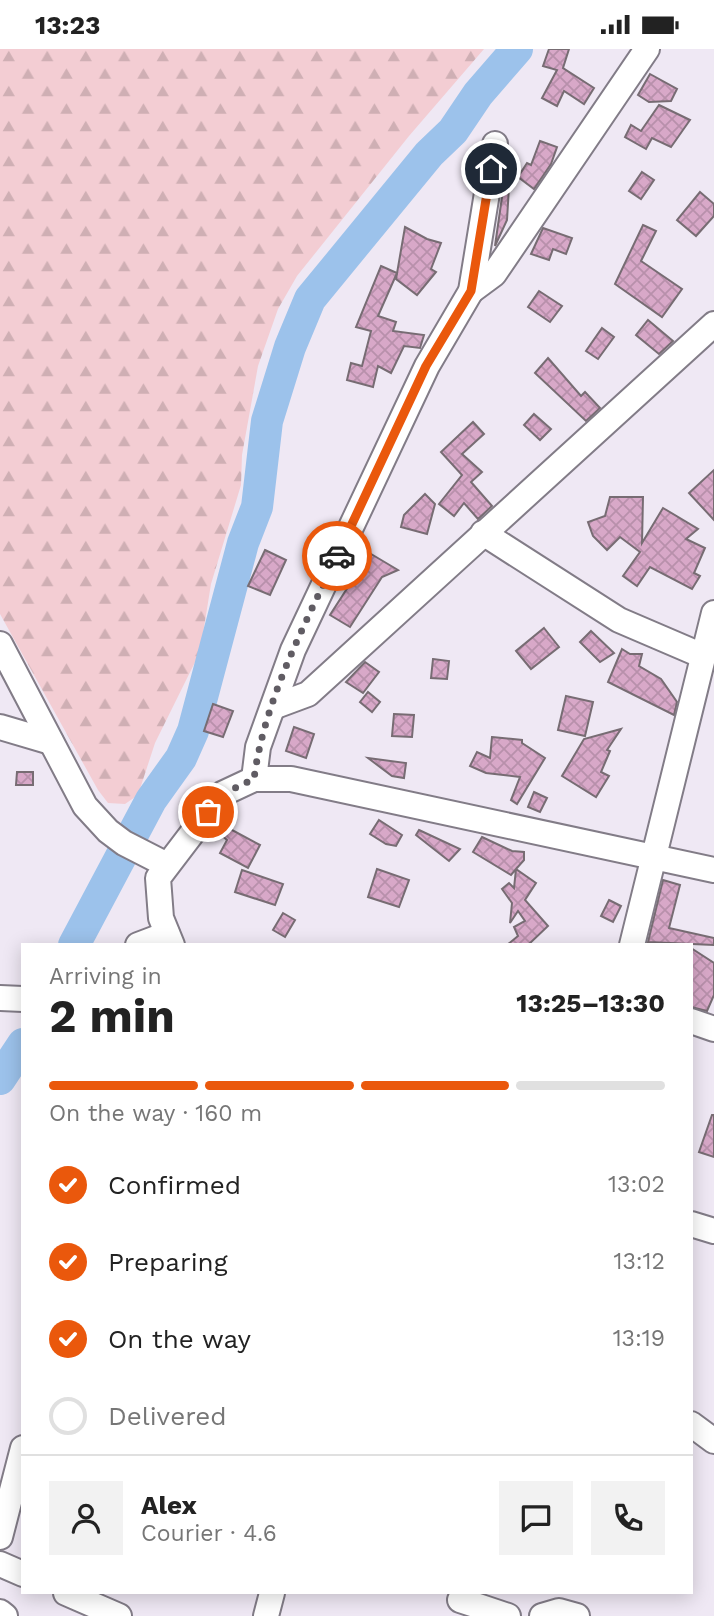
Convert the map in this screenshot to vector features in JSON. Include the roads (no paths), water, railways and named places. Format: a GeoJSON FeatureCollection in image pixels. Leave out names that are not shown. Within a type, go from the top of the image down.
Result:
{"type":"FeatureCollection","features":[{"type":"Feature","properties":{"kind":"street"},"geometry":{"type":"LineString","coordinates":[[471,291],[494,274],[647,49]]}},
{"type":"Feature","properties":{"kind":"street"},"geometry":{"type":"LineString","coordinates":[[254,779],[258,747],[293,650],[426,366],[471,291],[495,144]]}},
{"type":"Feature","properties":{"kind":"street"},"geometry":{"type":"LineString","coordinates":[[273,707],[308,694],[714,324]]}},
{"type":"Feature","properties":{"kind":"street"},"geometry":{"type":"LineString","coordinates":[[483,533],[619,620],[703,656]]}},
{"type":"Feature","properties":{"kind":"street"},"geometry":{"type":"LineString","coordinates":[[627,942],[653,857],[714,613]]}},
{"type":"Feature","properties":{"kind":"street"},"geometry":{"type":"LineString","coordinates":[[0,644],[51,742],[95,818],[124,843],[167,865]]}},
{"type":"Feature","properties":{"kind":"street"},"geometry":{"type":"LineString","coordinates":[[0,727],[51,742]]}},
{"type":"Feature","properties":{"kind":"street"},"geometry":{"type":"LineString","coordinates":[[148,943],[169,939],[161,918],[158,878],[222,794],[254,779],[291,779],[714,870]]}},
{"type":"Feature","properties":{"kind":"street"},"geometry":{"type":"LineString","coordinates":[[0,997],[21,999]]}},
{"type":"Feature","properties":{"kind":"street"},"geometry":{"type":"LineString","coordinates":[[693,1022],[714,1029]]}},
{"type":"Feature","properties":{"kind":"street"},"geometry":{"type":"LineString","coordinates":[[693,1225],[714,1231]]}},
{"type":"Feature","properties":{"kind":"street"},"geometry":{"type":"LineString","coordinates":[[693,1425],[714,1441]]}},
{"type":"Feature","properties":{"kind":"street"},"geometry":{"type":"LineString","coordinates":[[0,1537],[21,1455]]}},
{"type":"Feature","properties":{"kind":"street"},"geometry":{"type":"LineString","coordinates":[[0,1564],[21,1573]]}},
{"type":"Feature","properties":{"kind":"street"},"geometry":{"type":"LineString","coordinates":[[68,1594],[119,1616]]}},
{"type":"Feature","properties":{"kind":"street"},"geometry":{"type":"LineString","coordinates":[[267,1616],[272,1594]]}},
{"type":"Feature","properties":{"kind":"street"},"geometry":{"type":"LineString","coordinates":[[459,1603],[508,1616]]}},
{"type":"Feature","properties":{"kind":"street"},"geometry":{"type":"LineString","coordinates":[[542,1616],[577,1608]]}},
{"type":"Feature","properties":{"kind":"street"},"geometry":{"type":"LineString","coordinates":[[0,1612],[5,1616]]}},
{"type":"Feature","properties":{"kind":"waterway"},"geometry":{"type":"LineString","coordinates":[[75,943],[151,800],[181,758],[193,731],[243,543],[257,507],[267,421],[290,347],[310,299],[429,154],[453,131],[478,94],[517,49]]}},
{"type":"Feature","properties":{"kind":"waterway"},"geometry":{"type":"LineString","coordinates":[[0,1079],[21,1047]]}}]}
